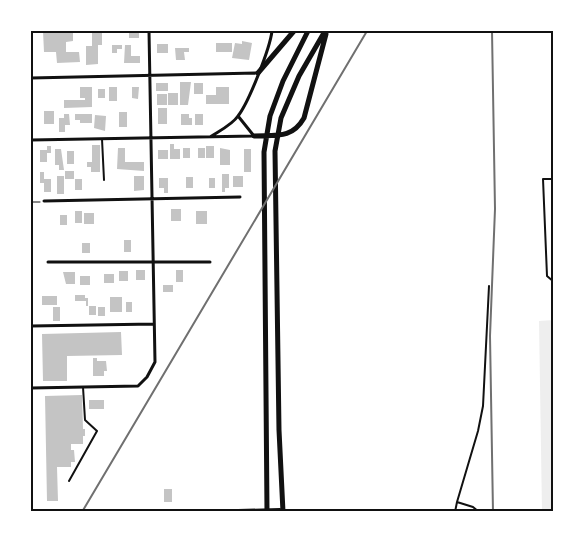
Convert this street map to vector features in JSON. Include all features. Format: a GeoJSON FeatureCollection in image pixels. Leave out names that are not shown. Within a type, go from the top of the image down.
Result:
{"type":"FeatureCollection","features":[{"type":"Feature","properties":{"kind":"main road"},"geometry":{"type":"LineString","coordinates":[[258,73],[294,31]]}},
{"type":"Feature","properties":{"kind":"main road"},"geometry":{"type":"LineString","coordinates":[[267,510],[264,152],[270,116],[283,80],[308,31]]}},
{"type":"Feature","properties":{"kind":"main road"},"geometry":{"type":"LineString","coordinates":[[283,510],[277,351],[275,151],[281,118],[299,76],[326,31]]}},
{"type":"Feature","properties":{"kind":"main road"},"geometry":{"type":"LineString","coordinates":[[254,136],[286,134],[299,127],[304,118],[326,31]]}},
{"type":"Feature","properties":{"kind":"street"},"geometry":{"type":"LineString","coordinates":[[31,388],[138,386],[147,377],[155,362],[148,31]]}},
{"type":"Feature","properties":{"kind":"street"},"geometry":{"type":"LineString","coordinates":[[209,137],[238,116],[271,41],[272,31]]}},
{"type":"Feature","properties":{"kind":"street"},"geometry":{"type":"LineString","coordinates":[[31,78],[258,73]]}},
{"type":"Feature","properties":{"kind":"street"},"geometry":{"type":"LineString","coordinates":[[238,116],[254,136]]}},
{"type":"Feature","properties":{"kind":"street"},"geometry":{"type":"LineString","coordinates":[[31,140],[254,136]]}},
{"type":"Feature","properties":{"kind":"street"},"geometry":{"type":"LineString","coordinates":[[44,201],[240,197]]}},
{"type":"Feature","properties":{"kind":"street"},"geometry":{"type":"LineString","coordinates":[[48,262],[210,262]]}},
{"type":"Feature","properties":{"kind":"street"},"geometry":{"type":"LineString","coordinates":[[31,326],[154,324]]}},
{"type":"Feature","properties":{"kind":"lane"},"geometry":{"type":"LineString","coordinates":[[102,139],[104,180]]}},
{"type":"Feature","properties":{"kind":"lane"},"geometry":{"type":"LineString","coordinates":[[554,179],[543,180],[547,276],[554,282]]}},
{"type":"Feature","properties":{"kind":"lane"},"geometry":{"type":"LineString","coordinates":[[455,512],[483,406],[486,377],[489,286]]}},
{"type":"Feature","properties":{"kind":"lane"},"geometry":{"type":"LineString","coordinates":[[69,481],[97,431],[85,420],[83,387]]}},
{"type":"Feature","properties":{"kind":"lane"},"geometry":{"type":"LineString","coordinates":[[457,502],[473,507],[479,512]]}},
{"type":"Feature","properties":{"kind":"lane"},"geometry":{"type":"LineString","coordinates":[[163,512],[283,510]]}},
{"type":"Feature","properties":{"kind":"path"},"geometry":{"type":"LineString","coordinates":[[31,202],[44,201]]}},
{"type":"Feature","properties":{"kind":"shaded area"},"geometry":{"type":"Polygon","coordinates":[[[554,320],[554,512],[542,512],[539,321],[554,320]]]}},
{"type":"Feature","properties":{"kind":"building"},"geometry":{"type":"Polygon","coordinates":[[[43,31],[73,33],[73,41],[66,42],[66,52],[79,52],[80,62],[57,63],[56,52],[44,52],[43,31]]]}},
{"type":"Feature","properties":{"kind":"building"},"geometry":{"type":"Polygon","coordinates":[[[92,31],[102,31],[102,45],[98,45],[98,64],[86,65],[86,46],[92,46],[92,31]]]}},
{"type":"Feature","properties":{"kind":"building"},"geometry":{"type":"Polygon","coordinates":[[[129,31],[139,31],[139,38],[129,38],[129,31]]]}},
{"type":"Feature","properties":{"kind":"building"},"geometry":{"type":"Polygon","coordinates":[[[242,41],[252,43],[249,60],[232,58],[235,43],[242,44],[242,41]]]}},
{"type":"Feature","properties":{"kind":"building"},"geometry":{"type":"Polygon","coordinates":[[[216,43],[232,43],[232,52],[216,52],[216,43]]]}},
{"type":"Feature","properties":{"kind":"building"},"geometry":{"type":"Polygon","coordinates":[[[157,44],[168,44],[168,53],[157,53],[157,44]]]}},
{"type":"Feature","properties":{"kind":"building"},"geometry":{"type":"Polygon","coordinates":[[[112,45],[122,45],[122,49],[117,49],[117,53],[112,53],[112,45]]]}},
{"type":"Feature","properties":{"kind":"building"},"geometry":{"type":"Polygon","coordinates":[[[125,45],[131,45],[131,56],[140,56],[140,63],[124,63],[125,45]]]}},
{"type":"Feature","properties":{"kind":"building"},"geometry":{"type":"Polygon","coordinates":[[[175,48],[189,48],[189,52],[184,52],[185,60],[176,60],[175,48]]]}},
{"type":"Feature","properties":{"kind":"building"},"geometry":{"type":"Polygon","coordinates":[[[180,82],[191,82],[188,105],[180,105],[180,82]]]}},
{"type":"Feature","properties":{"kind":"building"},"geometry":{"type":"Polygon","coordinates":[[[156,83],[168,83],[168,91],[156,91],[156,83]]]}},
{"type":"Feature","properties":{"kind":"building"},"geometry":{"type":"Polygon","coordinates":[[[194,83],[203,83],[203,94],[194,94],[194,83]]]}},
{"type":"Feature","properties":{"kind":"building"},"geometry":{"type":"Polygon","coordinates":[[[80,87],[92,87],[92,107],[64,108],[64,100],[85,100],[85,98],[80,98],[80,87]]]}},
{"type":"Feature","properties":{"kind":"building"},"geometry":{"type":"Polygon","coordinates":[[[109,87],[117,87],[117,101],[109,101],[109,87]]]}},
{"type":"Feature","properties":{"kind":"building"},"geometry":{"type":"Polygon","coordinates":[[[132,87],[139,87],[138,99],[132,98],[132,87]]]}},
{"type":"Feature","properties":{"kind":"building"},"geometry":{"type":"Polygon","coordinates":[[[216,87],[229,87],[229,104],[206,104],[206,95],[216,95],[216,87]]]}},
{"type":"Feature","properties":{"kind":"building"},"geometry":{"type":"Polygon","coordinates":[[[98,89],[105,89],[105,98],[98,98],[98,89]]]}},
{"type":"Feature","properties":{"kind":"building"},"geometry":{"type":"Polygon","coordinates":[[[168,93],[178,93],[178,105],[168,105],[168,93]]]}},
{"type":"Feature","properties":{"kind":"building"},"geometry":{"type":"Polygon","coordinates":[[[157,94],[167,94],[167,105],[157,105],[157,94]]]}},
{"type":"Feature","properties":{"kind":"building"},"geometry":{"type":"Polygon","coordinates":[[[158,108],[167,108],[167,124],[158,124],[158,108]]]}},
{"type":"Feature","properties":{"kind":"building"},"geometry":{"type":"Polygon","coordinates":[[[44,111],[54,111],[54,124],[44,124],[44,111]]]}},
{"type":"Feature","properties":{"kind":"building"},"geometry":{"type":"Polygon","coordinates":[[[119,112],[127,112],[127,127],[119,127],[119,112]]]}},
{"type":"Feature","properties":{"kind":"building"},"geometry":{"type":"Polygon","coordinates":[[[64,114],[69,114],[70,125],[65,125],[65,132],[59,132],[59,118],[64,118],[64,114]]]}},
{"type":"Feature","properties":{"kind":"building"},"geometry":{"type":"Polygon","coordinates":[[[75,114],[92,114],[92,123],[80,123],[80,120],[75,120],[75,114]]]}},
{"type":"Feature","properties":{"kind":"building"},"geometry":{"type":"Polygon","coordinates":[[[181,114],[189,114],[189,118],[192,118],[192,125],[181,125],[181,114]]]}},
{"type":"Feature","properties":{"kind":"building"},"geometry":{"type":"Polygon","coordinates":[[[195,114],[203,114],[203,125],[195,125],[195,114]]]}},
{"type":"Feature","properties":{"kind":"building"},"geometry":{"type":"Polygon","coordinates":[[[95,115],[106,116],[105,131],[94,128],[95,115]]]}},
{"type":"Feature","properties":{"kind":"building"},"geometry":{"type":"Polygon","coordinates":[[[170,144],[174,144],[174,149],[180,149],[180,159],[170,159],[170,144]]]}},
{"type":"Feature","properties":{"kind":"building"},"geometry":{"type":"Polygon","coordinates":[[[92,145],[100,145],[100,172],[91,172],[91,167],[87,167],[87,162],[92,162],[92,145]]]}},
{"type":"Feature","properties":{"kind":"building"},"geometry":{"type":"Polygon","coordinates":[[[47,146],[51,146],[51,153],[47,153],[47,162],[40,162],[40,150],[47,150],[47,146]]]}},
{"type":"Feature","properties":{"kind":"building"},"geometry":{"type":"Polygon","coordinates":[[[206,146],[214,146],[214,158],[206,158],[206,146]]]}},
{"type":"Feature","properties":{"kind":"building"},"geometry":{"type":"Polygon","coordinates":[[[118,148],[125,148],[125,162],[144,162],[144,171],[117,169],[118,148]]]}},
{"type":"Feature","properties":{"kind":"building"},"geometry":{"type":"Polygon","coordinates":[[[183,148],[190,148],[190,158],[183,158],[183,148]]]}},
{"type":"Feature","properties":{"kind":"building"},"geometry":{"type":"Polygon","coordinates":[[[198,148],[205,148],[205,158],[198,158],[198,148]]]}},
{"type":"Feature","properties":{"kind":"building"},"geometry":{"type":"Polygon","coordinates":[[[220,148],[230,150],[230,165],[220,165],[220,148]]]}},
{"type":"Feature","properties":{"kind":"building"},"geometry":{"type":"Polygon","coordinates":[[[55,149],[61,149],[64,170],[59,170],[59,165],[55,165],[55,149]]]}},
{"type":"Feature","properties":{"kind":"building"},"geometry":{"type":"Polygon","coordinates":[[[244,149],[251,149],[251,172],[244,172],[244,149]]]}},
{"type":"Feature","properties":{"kind":"building"},"geometry":{"type":"Polygon","coordinates":[[[158,150],[168,150],[168,159],[158,159],[158,150]]]}},
{"type":"Feature","properties":{"kind":"building"},"geometry":{"type":"Polygon","coordinates":[[[67,151],[74,151],[74,164],[67,164],[67,151]]]}},
{"type":"Feature","properties":{"kind":"building"},"geometry":{"type":"Polygon","coordinates":[[[65,171],[74,171],[74,179],[65,179],[65,171]]]}},
{"type":"Feature","properties":{"kind":"building"},"geometry":{"type":"Polygon","coordinates":[[[40,172],[44,172],[44,179],[51,179],[51,192],[44,192],[44,183],[40,183],[40,172]]]}},
{"type":"Feature","properties":{"kind":"building"},"geometry":{"type":"Polygon","coordinates":[[[222,174],[229,174],[229,188],[225,188],[225,192],[222,192],[222,174]]]}},
{"type":"Feature","properties":{"kind":"building"},"geometry":{"type":"Polygon","coordinates":[[[57,176],[64,176],[64,194],[57,194],[57,176]]]}},
{"type":"Feature","properties":{"kind":"building"},"geometry":{"type":"Polygon","coordinates":[[[134,176],[144,176],[144,190],[134,191],[134,176]]]}},
{"type":"Feature","properties":{"kind":"building"},"geometry":{"type":"Polygon","coordinates":[[[233,176],[243,176],[243,187],[233,187],[233,176]]]}},
{"type":"Feature","properties":{"kind":"building"},"geometry":{"type":"Polygon","coordinates":[[[186,177],[193,177],[193,188],[186,188],[186,177]]]}},
{"type":"Feature","properties":{"kind":"building"},"geometry":{"type":"Polygon","coordinates":[[[159,178],[168,178],[168,193],[164,193],[164,188],[159,188],[159,178]]]}},
{"type":"Feature","properties":{"kind":"building"},"geometry":{"type":"Polygon","coordinates":[[[209,178],[215,178],[215,188],[209,188],[209,178]]]}},
{"type":"Feature","properties":{"kind":"building"},"geometry":{"type":"Polygon","coordinates":[[[75,179],[82,179],[82,190],[75,190],[75,179]]]}},
{"type":"Feature","properties":{"kind":"building"},"geometry":{"type":"Polygon","coordinates":[[[171,209],[181,209],[181,221],[171,221],[171,209]]]}},
{"type":"Feature","properties":{"kind":"building"},"geometry":{"type":"Polygon","coordinates":[[[75,211],[82,211],[82,223],[75,223],[75,211]]]}},
{"type":"Feature","properties":{"kind":"building"},"geometry":{"type":"Polygon","coordinates":[[[196,211],[207,211],[207,224],[196,224],[196,211]]]}},
{"type":"Feature","properties":{"kind":"building"},"geometry":{"type":"Polygon","coordinates":[[[84,213],[94,213],[94,224],[84,224],[84,213]]]}},
{"type":"Feature","properties":{"kind":"building"},"geometry":{"type":"Polygon","coordinates":[[[60,215],[67,215],[67,225],[60,225],[60,215]]]}},
{"type":"Feature","properties":{"kind":"building"},"geometry":{"type":"Polygon","coordinates":[[[124,240],[131,240],[131,252],[124,252],[124,240]]]}},
{"type":"Feature","properties":{"kind":"building"},"geometry":{"type":"Polygon","coordinates":[[[82,243],[90,243],[90,253],[82,253],[82,243]]]}},
{"type":"Feature","properties":{"kind":"building"},"geometry":{"type":"Polygon","coordinates":[[[136,270],[145,270],[145,280],[136,280],[136,270]]]}},
{"type":"Feature","properties":{"kind":"building"},"geometry":{"type":"Polygon","coordinates":[[[176,270],[183,270],[183,282],[176,282],[176,270]]]}},
{"type":"Feature","properties":{"kind":"building"},"geometry":{"type":"Polygon","coordinates":[[[119,271],[128,271],[128,281],[119,281],[119,271]]]}},
{"type":"Feature","properties":{"kind":"building"},"geometry":{"type":"Polygon","coordinates":[[[63,272],[75,272],[75,284],[66,284],[63,272]]]}},
{"type":"Feature","properties":{"kind":"building"},"geometry":{"type":"Polygon","coordinates":[[[104,274],[114,274],[114,283],[104,283],[104,274]]]}},
{"type":"Feature","properties":{"kind":"building"},"geometry":{"type":"Polygon","coordinates":[[[80,276],[90,276],[90,285],[80,285],[80,276]]]}},
{"type":"Feature","properties":{"kind":"building"},"geometry":{"type":"Polygon","coordinates":[[[163,285],[173,285],[173,292],[163,292],[163,285]]]}},
{"type":"Feature","properties":{"kind":"building"},"geometry":{"type":"Polygon","coordinates":[[[75,295],[85,295],[85,298],[88,298],[88,306],[86,306],[86,301],[75,301],[75,295]]]}},
{"type":"Feature","properties":{"kind":"building"},"geometry":{"type":"Polygon","coordinates":[[[42,296],[57,296],[57,305],[42,305],[42,296]]]}},
{"type":"Feature","properties":{"kind":"building"},"geometry":{"type":"Polygon","coordinates":[[[110,297],[122,297],[122,312],[110,312],[110,297]]]}},
{"type":"Feature","properties":{"kind":"building"},"geometry":{"type":"Polygon","coordinates":[[[126,302],[132,302],[132,312],[126,312],[126,302]]]}},
{"type":"Feature","properties":{"kind":"building"},"geometry":{"type":"Polygon","coordinates":[[[89,306],[96,306],[96,315],[89,315],[89,306]]]}},
{"type":"Feature","properties":{"kind":"building"},"geometry":{"type":"Polygon","coordinates":[[[53,307],[60,307],[60,321],[53,321],[53,307]]]}},
{"type":"Feature","properties":{"kind":"building"},"geometry":{"type":"Polygon","coordinates":[[[98,307],[105,307],[105,316],[98,316],[98,307]]]}},
{"type":"Feature","properties":{"kind":"building"},"geometry":{"type":"Polygon","coordinates":[[[121,332],[122,355],[67,356],[67,381],[43,381],[42,334],[121,332]]]}},
{"type":"Feature","properties":{"kind":"building"},"geometry":{"type":"Polygon","coordinates":[[[93,358],[97,358],[97,361],[106,361],[107,371],[104,371],[104,376],[93,376],[93,358]]]}},
{"type":"Feature","properties":{"kind":"building"},"geometry":{"type":"Polygon","coordinates":[[[82,395],[83,429],[85,429],[83,444],[71,444],[71,450],[74,450],[75,462],[71,462],[71,467],[57,467],[58,501],[47,501],[45,396],[82,395]]]}},
{"type":"Feature","properties":{"kind":"building"},"geometry":{"type":"Polygon","coordinates":[[[89,400],[104,400],[104,409],[89,409],[89,400]]]}},
{"type":"Feature","properties":{"kind":"building"},"geometry":{"type":"Polygon","coordinates":[[[164,489],[172,489],[172,502],[164,502],[164,489]]]}},
{"type":"Feature","properties":{"kind":"railway"},"geometry":{"type":"LineString","coordinates":[[82,512],[367,31]]}},
{"type":"Feature","properties":{"kind":"railway"},"geometry":{"type":"LineString","coordinates":[[492,31],[495,209],[490,336],[493,512]]}}]}
